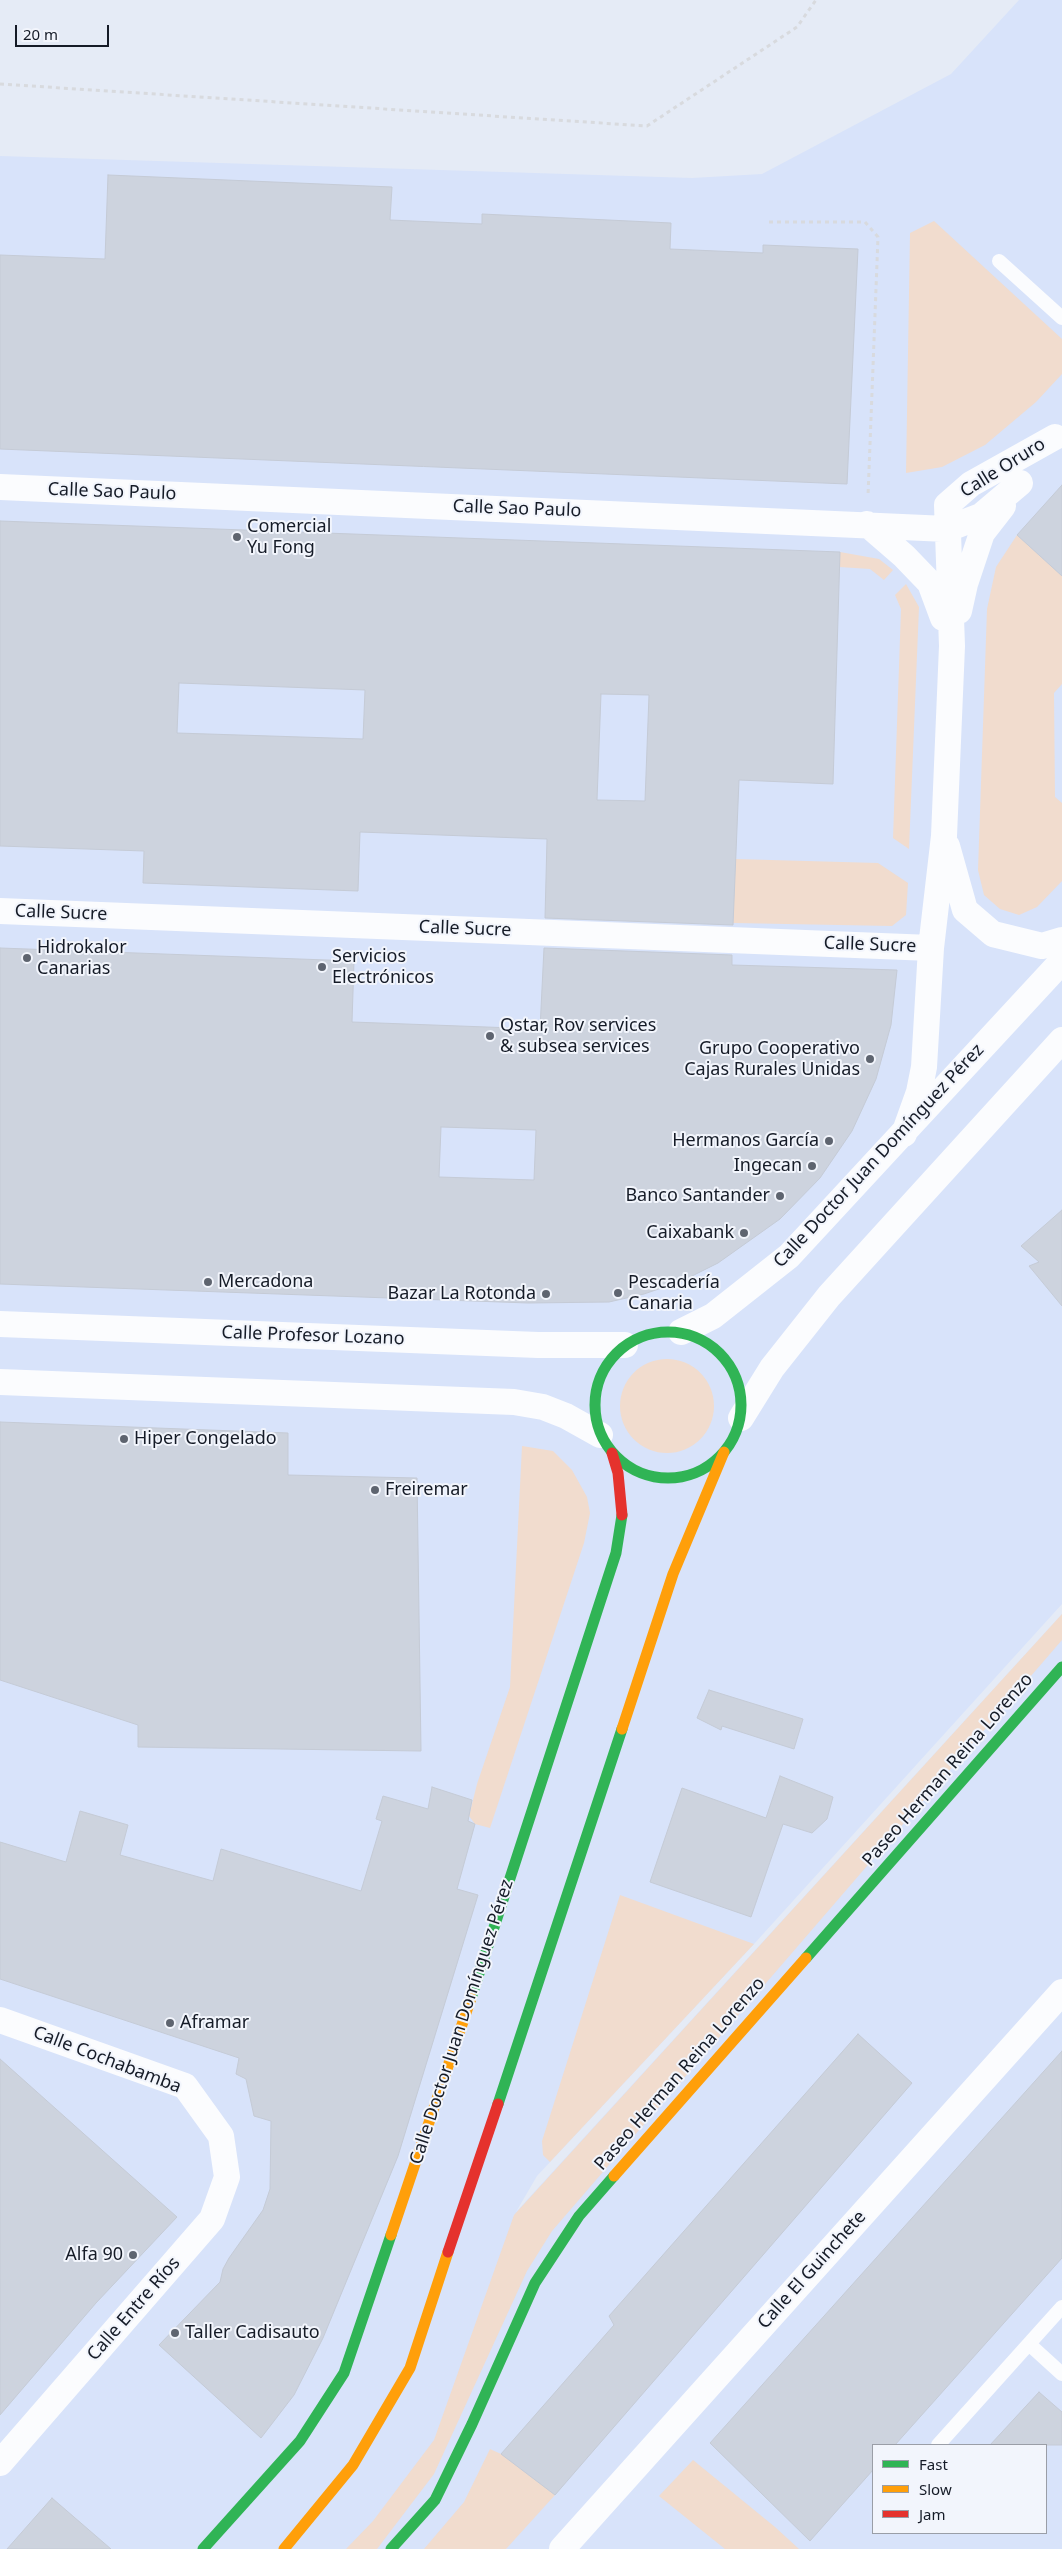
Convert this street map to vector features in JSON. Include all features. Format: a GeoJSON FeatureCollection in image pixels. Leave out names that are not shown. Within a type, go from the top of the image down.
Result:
{"type":"FeatureCollection","features":[{"type":"Feature","properties":{"kind":"street","name":"Calle Oruro"},"geometry":{"type":"LineString","coordinates":[[952,646],[965,584],[982,533],[1058,433]]}},
{"type":"Feature","properties":{"kind":"street","name":"Calle Oruro"},"geometry":{"type":"LineString","coordinates":[[904,1134],[919,1092],[924,1067],[931,948],[944,836],[952,646],[947,505],[971,484],[1058,433]]}},
{"type":"Feature","properties":{"kind":"street","name":"Calle Sao Paulo"},"geometry":{"type":"LineString","coordinates":[[0,487],[947,529],[981,516],[1020,483]]}},
{"type":"Feature","properties":{"kind":"street","name":"Calle Oruro"},"geometry":{"type":"LineString","coordinates":[[867,524],[904,556],[930,583],[952,646]]}},
{"type":"Feature","properties":{"kind":"street","name":"Calle Oruro"},"geometry":{"type":"LineString","coordinates":[[944,836],[966,910],[993,934],[1042,946],[1062,940]]}},
{"type":"Feature","properties":{"kind":"street","name":"Calle Sucre"},"geometry":{"type":"LineString","coordinates":[[0,911],[931,948]]}},
{"type":"Feature","properties":{"kind":"street","name":"Calle Doctor Juan Domínguez Pérez"},"geometry":{"type":"LineString","coordinates":[[681,1332],[713,1316],[789,1256],[904,1134],[1062,961]]}},
{"type":"Feature","properties":{"kind":"street"},"geometry":{"type":"LineString","coordinates":[[284,2549],[353,2465],[410,2368],[673,1574],[724,1452],[735,1436],[741,1418],[772,1368],[829,1296],[1062,1040]]}},
{"type":"Feature","properties":{"kind":"street","name":"Calle Profesor Lozano"},"geometry":{"type":"LineString","coordinates":[[0,1324],[538,1345],[625,1345]]}},
{"type":"Feature","properties":{"kind":"street"},"geometry":{"type":"LineString","coordinates":[[606,1444],[594,1410],[596,1385],[607,1362],[625,1345],[643,1335],[662,1331],[681,1332],[703,1340],[721,1354],[734,1373],[741,1395],[741,1418]]}},
{"type":"Feature","properties":{"kind":"street"},"geometry":{"type":"LineString","coordinates":[[0,1382],[514,1402],[542,1407],[566,1416],[606,1444],[622,1463],[636,1471],[659,1478],[684,1477],[699,1471],[706,1468],[724,1452]]}},
{"type":"Feature","properties":{"kind":"street","name":"Calle Doctor Juan Domínguez Pérez"},"geometry":{"type":"LineString","coordinates":[[203,2549],[300,2441],[344,2373],[458,2039],[616,1554],[622,1516],[618,1473],[606,1444]]}},
{"type":"Feature","properties":{"kind":"street","name":"Paseo Herman Reina Lorenzo"},"geometry":{"type":"LineString","coordinates":[[391,2549],[435,2500],[472,2424],[535,2283],[579,2216],[1062,1667]]}},
{"type":"Feature","properties":{"kind":"street","name":"Calle El Guinchete"},"geometry":{"type":"LineString","coordinates":[[562,2549],[1062,1992]]}},
{"type":"Feature","properties":{"kind":"street","name":"Calle Cochabamba"},"geometry":{"type":"LineString","coordinates":[[0,2020],[185,2086],[222,2136]]}},
{"type":"Feature","properties":{"kind":"street","name":"Calle Entre Ríos"},"geometry":{"type":"LineString","coordinates":[[0,2463],[212,2219],[226,2178],[222,2136]]}},
{"type":"Feature","properties":{"kind":"lane"},"geometry":{"type":"LineString","coordinates":[[999,261],[1062,318]]}},
{"type":"Feature","properties":{"kind":"lane"},"geometry":{"type":"LineString","coordinates":[[939,2444],[1062,2307]]}},
{"type":"Feature","properties":{"kind":"lane"},"geometry":{"type":"LineString","coordinates":[[1029,2344],[1062,2374]]}},
{"type":"Feature","properties":{"kind":"path"},"geometry":{"type":"LineString","coordinates":[[0,84],[647,126],[797,27],[816,0]]}},
{"type":"Feature","properties":{"kind":"path"},"geometry":{"type":"LineString","coordinates":[[770,222],[865,222],[878,237],[867,524]]}},
{"type":"Feature","properties":{"kind":"shaded area"},"geometry":{"type":"Polygon","coordinates":[[[1019,0],[1062,0],[1062,1604],[754,1944],[537,2176],[516,2212],[1062,1614],[1062,2549],[0,2549],[0,156],[692,178],[762,174],[951,74],[1019,0]]]}},
{"type":"Feature","properties":{"kind":"shaded area"},"geometry":{"type":"Polygon","coordinates":[[[934,221],[1062,339],[1062,374],[1036,402],[985,445],[942,467],[906,473],[910,233],[934,221]]]}},
{"type":"Feature","properties":{"kind":"shaded area"},"geometry":{"type":"Polygon","coordinates":[[[1017,535],[1062,576],[1062,684],[1054,693],[1055,797],[1062,803],[1062,881],[1037,907],[1019,915],[1000,909],[984,895],[978,870],[987,609],[996,567],[1017,535]]]}},
{"type":"Feature","properties":{"kind":"shaded area"},"geometry":{"type":"Polygon","coordinates":[[[840,552],[879,559],[893,570],[884,580],[870,569],[839,567],[840,552]]]}},
{"type":"Feature","properties":{"kind":"shaded area"},"geometry":{"type":"Polygon","coordinates":[[[906,584],[919,607],[909,849],[893,838],[901,609],[895,595],[906,584]]]}},
{"type":"Feature","properties":{"kind":"shaded area"},"geometry":{"type":"Polygon","coordinates":[[[735,859],[878,863],[908,883],[906,915],[892,926],[733,923],[735,859]]]}},
{"type":"Feature","properties":{"kind":"shaded area"},"geometry":{"type":"Polygon","coordinates":[[[667,1359],[685,1362],[700,1373],[711,1388],[714,1406],[711,1424],[700,1439],[685,1450],[667,1453],[649,1450],[634,1439],[623,1424],[620,1406],[623,1388],[634,1373],[649,1362],[667,1359]]]}},
{"type":"Feature","properties":{"kind":"shaded area"},"geometry":{"type":"Polygon","coordinates":[[[522,1446],[553,1451],[572,1470],[587,1497],[590,1513],[584,1543],[490,1828],[475,1824],[469,1816],[477,1784],[510,1687],[522,1446]]]}},
{"type":"Feature","properties":{"kind":"shaded area"},"geometry":{"type":"Polygon","coordinates":[[[1062,1614],[1062,1640],[552,2231],[527,2271],[434,2474],[377,2549],[346,2549],[373,2521],[434,2440],[514,2215],[1062,1614]]]}},
{"type":"Feature","properties":{"kind":"shaded area"},"geometry":{"type":"Polygon","coordinates":[[[620,1895],[754,1944],[550,2162],[543,2155],[542,2141],[620,1895]]]}},
{"type":"Feature","properties":{"kind":"shaded area"},"geometry":{"type":"Polygon","coordinates":[[[490,2449],[501,2454],[555,2495],[506,2549],[424,2549],[464,2502],[490,2449]]]}},
{"type":"Feature","properties":{"kind":"shaded area"},"geometry":{"type":"Polygon","coordinates":[[[693,2460],[799,2549],[725,2549],[659,2496],[693,2460]]]}},
{"type":"Feature","properties":{"kind":"building"},"geometry":{"type":"Polygon","coordinates":[[[108,175],[392,187],[390,220],[482,224],[482,214],[671,223],[670,249],[763,253],[763,245],[858,249],[847,484],[0,449],[0,255],[105,259],[108,175]]]}},
{"type":"Feature","properties":{"kind":"building"},"geometry":{"type":"Polygon","coordinates":[[[1062,485],[1062,576],[1017,535],[1062,485]]]}},
{"type":"Feature","properties":{"kind":"building"},"geometry":{"type":"Polygon","coordinates":[[[0,521],[840,552],[833,784],[739,780],[733,925],[545,918],[547,839],[360,832],[358,891],[143,883],[144,851],[0,846],[0,521]],[[179,683],[177,733],[363,739],[365,690],[179,683]],[[601,694],[597,800],[645,801],[649,695],[601,694]]]}},
{"type":"Feature","properties":{"kind":"building"},"geometry":{"type":"Polygon","coordinates":[[[0,948],[354,961],[352,1022],[540,1029],[544,948],[732,955],[732,965],[897,970],[891,1025],[876,1079],[852,1131],[820,1178],[780,1219],[718,1263],[682,1281],[644,1294],[609,1302],[528,1303],[0,1284],[0,948]],[[441,1127],[439,1177],[534,1180],[536,1130],[441,1127]]]}},
{"type":"Feature","properties":{"kind":"building"},"geometry":{"type":"Polygon","coordinates":[[[1062,1210],[1062,1306],[1029,1266],[1039,1262],[1021,1246],[1062,1210]]]}},
{"type":"Feature","properties":{"kind":"building"},"geometry":{"type":"Polygon","coordinates":[[[0,1422],[288,1433],[288,1475],[417,1478],[421,1751],[138,1747],[138,1725],[0,1680],[0,1422]]]}},
{"type":"Feature","properties":{"kind":"building"},"geometry":{"type":"Polygon","coordinates":[[[709,1690],[803,1719],[794,1749],[722,1726],[721,1730],[697,1718],[709,1690]]]}},
{"type":"Feature","properties":{"kind":"building"},"geometry":{"type":"Polygon","coordinates":[[[780,1776],[833,1797],[827,1819],[812,1833],[783,1824],[751,1917],[650,1882],[682,1788],[766,1818],[780,1776]]]}},
{"type":"Feature","properties":{"kind":"building"},"geometry":{"type":"Polygon","coordinates":[[[432,1787],[472,1800],[468,1821],[475,1824],[457,1889],[478,1895],[398,2156],[323,2338],[294,2395],[261,2438],[159,2345],[220,2282],[223,2269],[229,2258],[263,2210],[270,2189],[271,2121],[254,2116],[246,2079],[236,2074],[239,2058],[0,1979],[0,1842],[66,1862],[80,1811],[128,1825],[120,1855],[213,1881],[221,1849],[361,1891],[382,1821],[376,1819],[383,1796],[428,1809],[432,1787]]]}},
{"type":"Feature","properties":{"kind":"building"},"geometry":{"type":"Polygon","coordinates":[[[858,2034],[912,2083],[555,2495],[501,2454],[614,2325],[609,2316],[858,2034]]]}},
{"type":"Feature","properties":{"kind":"building"},"geometry":{"type":"Polygon","coordinates":[[[1062,2051],[1062,2258],[896,2444],[872,2444],[872,2471],[810,2541],[710,2443],[1062,2051]]]}},
{"type":"Feature","properties":{"kind":"building"},"geometry":{"type":"Polygon","coordinates":[[[0,2059],[177,2217],[96,2303],[0,2415],[0,2059]]]}},
{"type":"Feature","properties":{"kind":"building"},"geometry":{"type":"Polygon","coordinates":[[[1039,2392],[1062,2412],[1062,2445],[991,2444],[1039,2392]]]}},
{"type":"Feature","properties":{"kind":"building"},"geometry":{"type":"Polygon","coordinates":[[[52,2498],[111,2549],[7,2549],[52,2498]]]}},
{"type":"Feature","properties":{"kind":"traffic: fast"},"geometry":{"type":"LineString","coordinates":[[668,1332],[696,1337],[720,1353],[736,1377],[741,1405],[736,1433],[720,1457],[696,1473],[668,1478],[640,1473],[616,1457],[600,1433],[595,1405],[600,1377],[616,1353],[640,1337],[668,1332]]}},
{"type":"Feature","properties":{"kind":"traffic: fast"},"geometry":{"type":"LineString","coordinates":[[471,1998],[616,1553],[622,1515]]}},
{"type":"Feature","properties":{"kind":"traffic: fast"},"geometry":{"type":"LineString","coordinates":[[806,1958],[1062,1667]]}},
{"type":"Feature","properties":{"kind":"traffic: fast"},"geometry":{"type":"LineString","coordinates":[[498,2104],[622,1729]]}},
{"type":"Feature","properties":{"kind":"traffic: fast"},"geometry":{"type":"LineString","coordinates":[[391,2549],[435,2500],[472,2424],[535,2283],[579,2216],[614,2176]]}},
{"type":"Feature","properties":{"kind":"traffic: fast"},"geometry":{"type":"LineString","coordinates":[[203,2549],[300,2441],[344,2373],[391,2235]]}},
{"type":"Feature","properties":{"kind":"traffic: slow"},"geometry":{"type":"LineString","coordinates":[[622,1729],[673,1574],[724,1452]]}},
{"type":"Feature","properties":{"kind":"traffic: slow"},"geometry":{"type":"LineString","coordinates":[[614,2176],[806,1958]]}},
{"type":"Feature","properties":{"kind":"traffic: slow"},"geometry":{"type":"LineString","coordinates":[[391,2235],[471,1998]]}},
{"type":"Feature","properties":{"kind":"traffic: slow"},"geometry":{"type":"LineString","coordinates":[[284,2549],[353,2465],[410,2368],[448,2252]]}},
{"type":"Feature","properties":{"kind":"traffic: jam"},"geometry":{"type":"LineString","coordinates":[[612,1453],[618,1473],[622,1515]]}},
{"type":"Feature","properties":{"kind":"traffic: jam"},"geometry":{"type":"LineString","coordinates":[[448,2252],[498,2104]]}},
{"type":"Feature","properties":{"kind":"place","name":"Comercial Yu Fong"},"geometry":{"type":"Point","coordinates":[237,537]}},
{"type":"Feature","properties":{"kind":"place","name":"Hidrokalor Canarias"},"geometry":{"type":"Point","coordinates":[27,958]}},
{"type":"Feature","properties":{"kind":"place","name":"Servicios Electrónicos"},"geometry":{"type":"Point","coordinates":[322,967]}},
{"type":"Feature","properties":{"kind":"place","name":"Qstar, Rov services & subsea services"},"geometry":{"type":"Point","coordinates":[490,1036]}},
{"type":"Feature","properties":{"kind":"place","name":"Grupo Cooperativo Cajas Rurales Unidas"},"geometry":{"type":"Point","coordinates":[870,1059]}},
{"type":"Feature","properties":{"kind":"place","name":"Hermanos García"},"geometry":{"type":"Point","coordinates":[829,1141]}},
{"type":"Feature","properties":{"kind":"place","name":"Ingecan"},"geometry":{"type":"Point","coordinates":[812,1166]}},
{"type":"Feature","properties":{"kind":"place","name":"Banco Santander"},"geometry":{"type":"Point","coordinates":[780,1196]}},
{"type":"Feature","properties":{"kind":"place","name":"Caixabank"},"geometry":{"type":"Point","coordinates":[744,1233]}},
{"type":"Feature","properties":{"kind":"place","name":"Mercadona"},"geometry":{"type":"Point","coordinates":[208,1282]}},
{"type":"Feature","properties":{"kind":"place","name":"Pescadería Canaria"},"geometry":{"type":"Point","coordinates":[618,1293]}},
{"type":"Feature","properties":{"kind":"place","name":"Bazar La Rotonda"},"geometry":{"type":"Point","coordinates":[546,1294]}},
{"type":"Feature","properties":{"kind":"place","name":"Hiper Congelado"},"geometry":{"type":"Point","coordinates":[124,1439]}},
{"type":"Feature","properties":{"kind":"place","name":"Freiremar"},"geometry":{"type":"Point","coordinates":[375,1490]}},
{"type":"Feature","properties":{"kind":"place","name":"Aframar"},"geometry":{"type":"Point","coordinates":[170,2023]}},
{"type":"Feature","properties":{"kind":"place","name":"Alfa 90"},"geometry":{"type":"Point","coordinates":[133,2255]}},
{"type":"Feature","properties":{"kind":"place","name":"Taller Cadisauto"},"geometry":{"type":"Point","coordinates":[175,2333]}}]}
